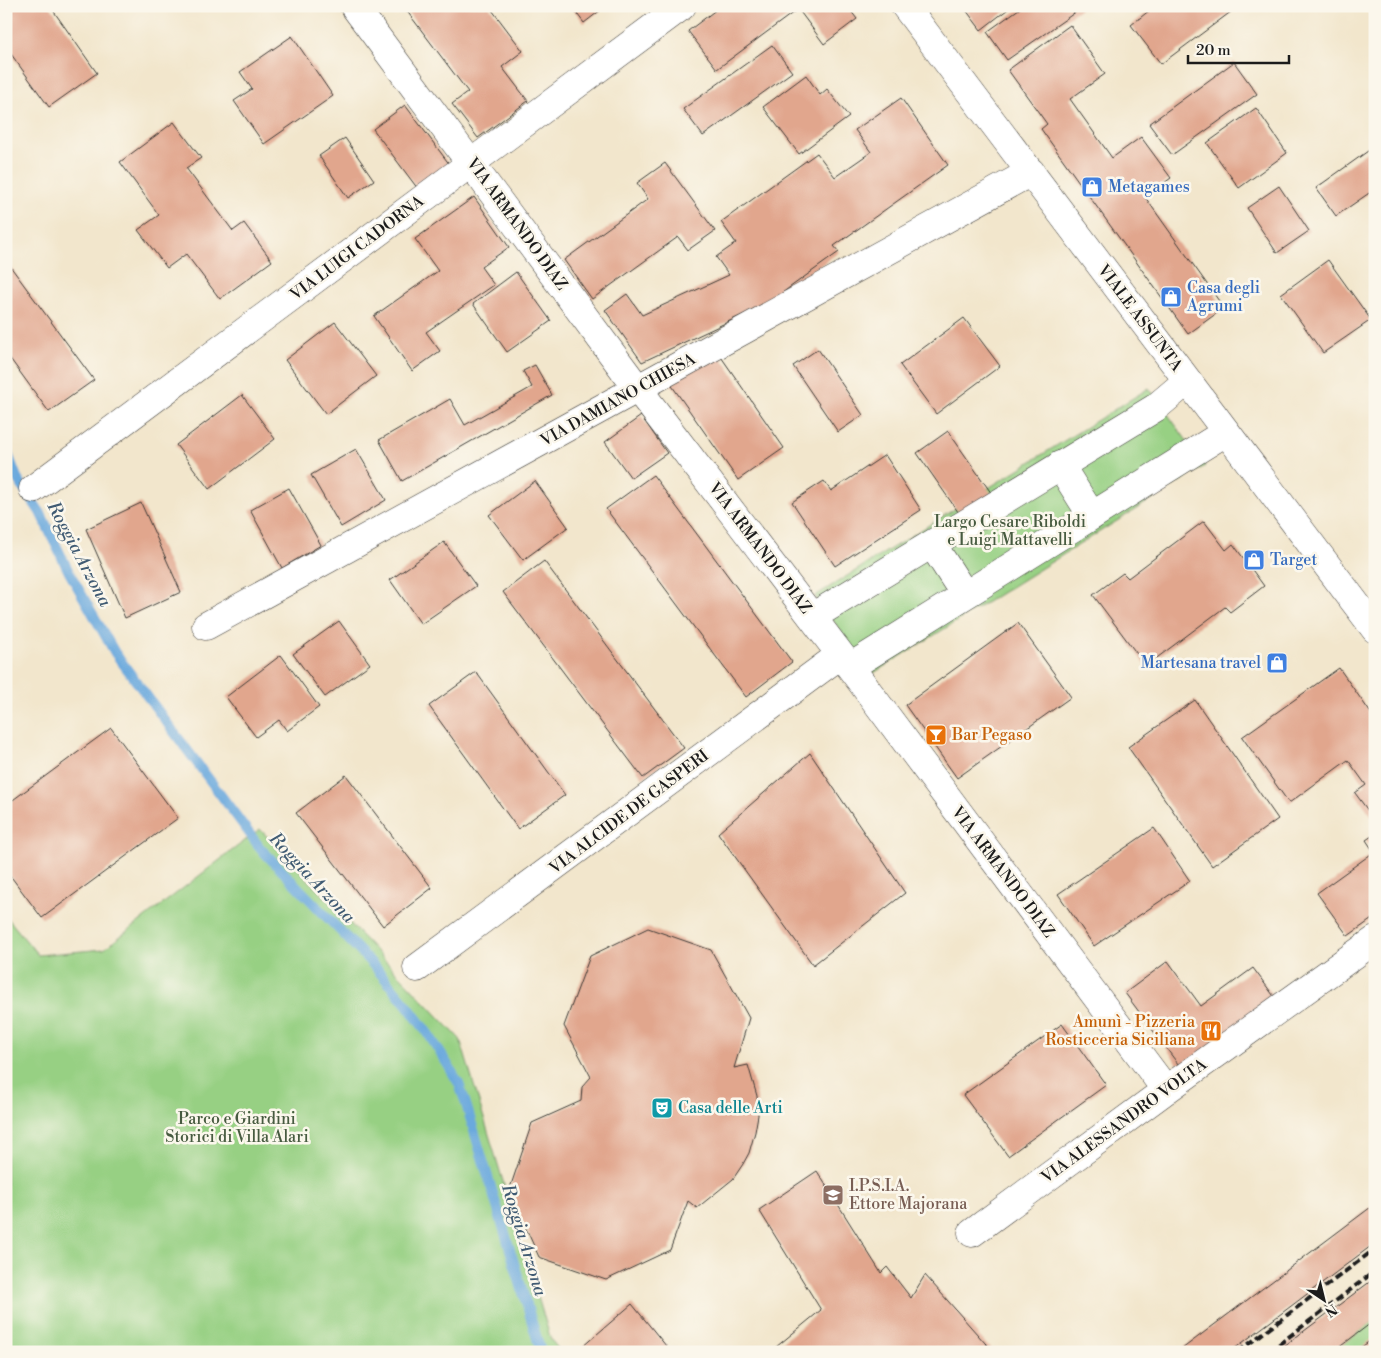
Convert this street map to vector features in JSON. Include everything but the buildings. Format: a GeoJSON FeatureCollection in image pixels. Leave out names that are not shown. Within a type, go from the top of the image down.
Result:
{"type":"FeatureCollection","features":[{"type":"Feature","properties":{"kind":"street","name":"VIA ARMANDO DIAZ"},"geometry":{"type":"LineString","coordinates":[[354,6],[638,389],[812,617],[1166,1090]]}},
{"type":"Feature","properties":{"kind":"street","name":"VIA LUIGI CADORNA"},"geometry":{"type":"LineString","coordinates":[[33,489],[682,6]]}},
{"type":"Feature","properties":{"kind":"street","name":"VIALE ASSUNTA"},"geometry":{"type":"LineString","coordinates":[[905,6],[1375,629]]}},
{"type":"Feature","properties":{"kind":"street","name":"VIA DAMIANO CHIESA"},"geometry":{"type":"LineString","coordinates":[[206,626],[1031,172]]}},
{"type":"Feature","properties":{"kind":"street"},"geometry":{"type":"LineString","coordinates":[[812,617],[1155,408],[1187,381]]}},
{"type":"Feature","properties":{"kind":"street"},"geometry":{"type":"LineString","coordinates":[[845,661],[965,595],[1226,432]]}},
{"type":"Feature","properties":{"kind":"street"},"geometry":{"type":"LineString","coordinates":[[1060,465],[1092,516]]}},
{"type":"Feature","properties":{"kind":"street"},"geometry":{"type":"LineString","coordinates":[[932,544],[965,595]]}},
{"type":"Feature","properties":{"kind":"street","name":"VIA ALCIDE DE GASPERI"},"geometry":{"type":"LineString","coordinates":[[417,968],[845,661]]}},
{"type":"Feature","properties":{"kind":"street","name":"VIA ALESSANDRO VOLTA"},"geometry":{"type":"LineString","coordinates":[[972,1233],[1166,1090],[1375,940]]}},
{"type":"Feature","properties":{"kind":"green space","name":"Largo Cesare Riboldi e Luigi Mattavelli"},"geometry":{"type":"Polygon","coordinates":[[[1149,388],[1205,466],[872,674],[815,596],[1149,388]]]}},
{"type":"Feature","properties":{"kind":"green space","name":"Parco e Giardini Storici di Villa Alari"},"geometry":{"type":"Polygon","coordinates":[[[260,829],[460,1039],[551,1340],[561,1352],[6,1352],[6,916],[38,955],[104,949],[260,829]]]}},
{"type":"Feature","properties":{"kind":"green space"},"geometry":{"type":"Polygon","coordinates":[[[1375,1320],[1375,1352],[1333,1352],[1375,1320]]]}},
{"type":"Feature","properties":{"kind":"waterway","name":"Roggia Arzona"},"geometry":{"type":"LineString","coordinates":[[6,449],[18,480],[40,512],[69,572],[115,653],[261,849],[376,968],[407,1005],[448,1065],[459,1084],[465,1101],[541,1352]]}},
{"type":"Feature","properties":{"kind":"railway"},"geometry":{"type":"LineString","coordinates":[[1238,1352],[1375,1249]]}},
{"type":"Feature","properties":{"kind":"railway"},"geometry":{"type":"LineString","coordinates":[[1269,1352],[1375,1271]]}},
{"type":"Feature","properties":{"kind":"place","name":"Metagames"},"geometry":{"type":"Point","coordinates":[1092,187]}},
{"type":"Feature","properties":{"kind":"place","name":"Casa degli Agrumi"},"geometry":{"type":"Point","coordinates":[1171,297]}},
{"type":"Feature","properties":{"kind":"place","name":"Target"},"geometry":{"type":"Point","coordinates":[1254,560]}},
{"type":"Feature","properties":{"kind":"place","name":"Martesana travel"},"geometry":{"type":"Point","coordinates":[1277,663]}},
{"type":"Feature","properties":{"kind":"place","name":"Bar Pegaso"},"geometry":{"type":"Point","coordinates":[936,735]}},
{"type":"Feature","properties":{"kind":"place","name":"Amunì - Pizzeria Rosticceria Siciliana"},"geometry":{"type":"Point","coordinates":[1211,1031]}},
{"type":"Feature","properties":{"kind":"place","name":"Casa delle Arti"},"geometry":{"type":"Point","coordinates":[662,1108]}},
{"type":"Feature","properties":{"kind":"place","name":"I.P.S.I.A. Ettore Majorana"},"geometry":{"type":"Point","coordinates":[833,1195]}}]}
